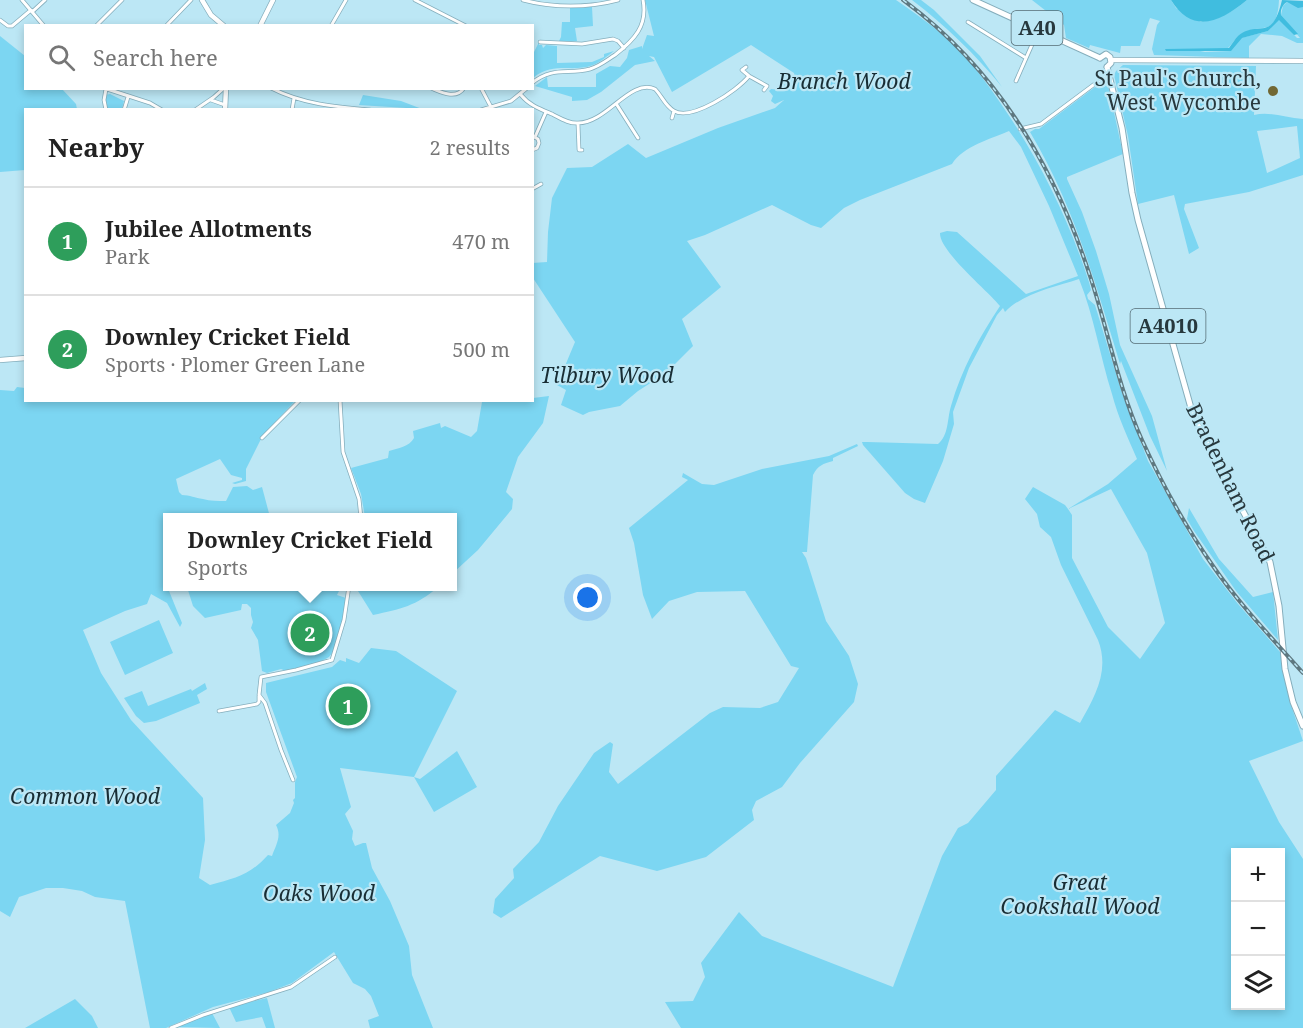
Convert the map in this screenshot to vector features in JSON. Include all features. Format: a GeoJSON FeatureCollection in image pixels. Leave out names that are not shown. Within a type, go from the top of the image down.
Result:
{"type":"FeatureCollection","features":[{"type":"Feature","properties":{"kind":"highway","name":"A40"},"geometry":{"type":"LineString","coordinates":[[973,0],[1100,57],[1106,54],[1112,60]]}},
{"type":"Feature","properties":{"kind":"highway"},"geometry":{"type":"LineString","coordinates":[[1100,57],[1101,65],[1107,67],[1112,60]]}},
{"type":"Feature","properties":{"kind":"highway","name":"Bradenham Road"},"geometry":{"type":"LineString","coordinates":[[1107,67],[1122,128],[1138,220],[1191,408],[1200,430],[1270,562],[1279,606],[1285,669],[1293,702],[1303,726]]}},
{"type":"Feature","properties":{"kind":"main road"},"geometry":{"type":"LineString","coordinates":[[202,0],[211,15],[222,24]]}},
{"type":"Feature","properties":{"kind":"main road"},"geometry":{"type":"LineString","coordinates":[[261,24],[273,0]]}},
{"type":"Feature","properties":{"kind":"main road","name":"A40"},"geometry":{"type":"LineString","coordinates":[[1112,60],[1303,61]]}},
{"type":"Feature","properties":{"kind":"main road"},"geometry":{"type":"LineString","coordinates":[[223,90],[225,107]]}},
{"type":"Feature","properties":{"kind":"main road"},"geometry":{"type":"LineString","coordinates":[[0,360],[24,358]]}},
{"type":"Feature","properties":{"kind":"street"},"geometry":{"type":"LineString","coordinates":[[22,0],[42,24]]}},
{"type":"Feature","properties":{"kind":"street"},"geometry":{"type":"LineString","coordinates":[[0,20],[10,26],[45,0]]}},
{"type":"Feature","properties":{"kind":"street"},"geometry":{"type":"LineString","coordinates":[[98,24],[122,0]]}},
{"type":"Feature","properties":{"kind":"street"},"geometry":{"type":"LineString","coordinates":[[168,24],[191,0]]}},
{"type":"Feature","properties":{"kind":"street"},"geometry":{"type":"LineString","coordinates":[[332,24],[346,0]]}},
{"type":"Feature","properties":{"kind":"street"},"geometry":{"type":"LineString","coordinates":[[416,0],[462,24]]}},
{"type":"Feature","properties":{"kind":"street"},"geometry":{"type":"LineString","coordinates":[[523,0],[539,4],[567,6],[618,0]]}},
{"type":"Feature","properties":{"kind":"street"},"geometry":{"type":"LineString","coordinates":[[534,82],[554,72],[584,70],[598,66],[624,48],[635,37],[642,25],[643,0]]}},
{"type":"Feature","properties":{"kind":"street"},"geometry":{"type":"LineString","coordinates":[[968,22],[1026,58]]}},
{"type":"Feature","properties":{"kind":"street"},"geometry":{"type":"LineString","coordinates":[[1016,81],[1038,29]]}},
{"type":"Feature","properties":{"kind":"street"},"geometry":{"type":"LineString","coordinates":[[543,44],[582,44],[613,39],[624,48]]}},
{"type":"Feature","properties":{"kind":"street"},"geometry":{"type":"LineString","coordinates":[[746,67],[742,70],[767,86],[764,90]]}},
{"type":"Feature","properties":{"kind":"street"},"geometry":{"type":"LineString","coordinates":[[1020,129],[1041,124],[1108,74]]}},
{"type":"Feature","properties":{"kind":"street"},"geometry":{"type":"LineString","coordinates":[[521,95],[529,103],[546,112],[569,122],[578,123],[596,118],[617,105],[636,89],[649,86],[655,89],[668,107],[686,114],[736,90],[749,76]]}},
{"type":"Feature","properties":{"kind":"street"},"geometry":{"type":"LineString","coordinates":[[105,90],[106,108]]}},
{"type":"Feature","properties":{"kind":"street"},"geometry":{"type":"LineString","coordinates":[[108,90],[150,103],[159,108]]}},
{"type":"Feature","properties":{"kind":"street"},"geometry":{"type":"LineString","coordinates":[[198,108],[222,90]]}},
{"type":"Feature","properties":{"kind":"street"},"geometry":{"type":"LineString","coordinates":[[276,90],[294,98],[322,105],[351,108]]}},
{"type":"Feature","properties":{"kind":"street"},"geometry":{"type":"LineString","coordinates":[[437,90],[456,95],[463,90]]}},
{"type":"Feature","properties":{"kind":"street"},"geometry":{"type":"LineString","coordinates":[[481,90],[491,107]]}},
{"type":"Feature","properties":{"kind":"street"},"geometry":{"type":"LineString","coordinates":[[488,108],[511,101],[525,90]]}},
{"type":"Feature","properties":{"kind":"street"},"geometry":{"type":"LineString","coordinates":[[125,108],[128,97]]}},
{"type":"Feature","properties":{"kind":"street"},"geometry":{"type":"LineString","coordinates":[[292,108],[294,98]]}},
{"type":"Feature","properties":{"kind":"street"},"geometry":{"type":"LineString","coordinates":[[211,100],[225,107]]}},
{"type":"Feature","properties":{"kind":"street"},"geometry":{"type":"LineString","coordinates":[[617,105],[638,138]]}},
{"type":"Feature","properties":{"kind":"street"},"geometry":{"type":"LineString","coordinates":[[672,118],[674,111]]}},
{"type":"Feature","properties":{"kind":"street"},"geometry":{"type":"LineString","coordinates":[[534,149],[539,145],[539,141],[534,137],[546,112]]}},
{"type":"Feature","properties":{"kind":"street"},"geometry":{"type":"LineString","coordinates":[[578,123],[579,150],[582,150]]}},
{"type":"Feature","properties":{"kind":"street"},"geometry":{"type":"LineString","coordinates":[[625,133],[632,129]]}},
{"type":"Feature","properties":{"kind":"street"},"geometry":{"type":"LineString","coordinates":[[534,188],[542,184]]}},
{"type":"Feature","properties":{"kind":"street"},"geometry":{"type":"LineString","coordinates":[[262,438],[298,402]]}},
{"type":"Feature","properties":{"kind":"street"},"geometry":{"type":"LineString","coordinates":[[340,402],[343,452],[359,499],[360,513]]}},
{"type":"Feature","properties":{"kind":"street"},"geometry":{"type":"LineString","coordinates":[[219,711],[256,704],[260,700],[261,677],[332,660],[344,620],[348,591]]}},
{"type":"Feature","properties":{"kind":"street"},"geometry":{"type":"LineString","coordinates":[[259,694],[266,703],[280,750],[293,780]]}},
{"type":"Feature","properties":{"kind":"street"},"geometry":{"type":"LineString","coordinates":[[171,1028],[203,1015],[291,987],[335,957]]}},
{"type":"Feature","properties":{"kind":"green space"},"geometry":{"type":"Polygon","coordinates":[[[645,0],[896,0],[935,28],[962,52],[998,100],[1044,174],[1069,227],[1089,282],[1091,290],[1087,295],[1088,299],[1095,305],[1121,390],[1148,461],[1203,559],[1280,652],[1291,705],[1303,741],[1249,761],[1279,822],[1303,859],[1303,1028],[681,1028],[665,1002],[693,1001],[705,977],[701,963],[739,912],[762,936],[893,987],[942,856],[958,828],[968,823],[996,790],[996,776],[1055,710],[1080,723],[1091,703],[1102,673],[1098,640],[1061,565],[1051,537],[1040,527],[1037,514],[1025,499],[1033,487],[1068,509],[1108,484],[1137,459],[1114,403],[1089,307],[1079,279],[1030,295],[1012,305],[1005,312],[1003,308],[997,315],[969,368],[953,412],[954,424],[943,461],[925,503],[905,493],[863,445],[862,442],[938,444],[942,440],[955,393],[966,366],[978,341],[1000,306],[955,260],[942,241],[940,233],[957,232],[1026,294],[1078,276],[1021,147],[1009,131],[963,152],[952,164],[844,208],[821,228],[772,205],[687,241],[721,287],[682,319],[693,346],[666,373],[620,406],[583,415],[561,405],[566,390],[557,385],[575,342],[534,280],[534,263],[547,262],[552,198],[567,168],[592,167],[628,144],[646,158],[718,128],[775,108],[784,100],[775,104],[771,101],[773,96],[769,91],[771,89],[780,90],[790,77],[796,82],[794,73],[751,45],[672,92],[654,57],[649,56],[655,61],[635,65],[587,100],[572,101],[572,97],[535,86],[547,77],[548,87],[596,87],[596,74],[610,66],[620,67],[627,58],[629,50],[642,46],[642,49],[647,35],[654,36],[645,0]],[[1111,489],[1068,509],[1072,515],[1072,558],[1108,627],[1140,659],[1165,623],[1147,553],[1111,489]]]}},
{"type":"Feature","properties":{"kind":"green space"},"geometry":{"type":"Polygon","coordinates":[[[912,0],[921,0],[934,10],[980,56],[1002,87],[960,41],[912,0]]]}},
{"type":"Feature","properties":{"kind":"green space"},"geometry":{"type":"Polygon","coordinates":[[[1032,0],[1171,0],[1176,8],[1201,22],[1225,14],[1247,0],[1279,0],[1278,12],[1271,25],[1247,31],[1227,49],[1190,49],[1205,52],[1230,51],[1241,38],[1268,31],[1279,19],[1297,38],[1300,38],[1281,15],[1283,6],[1287,2],[1303,7],[1303,43],[1297,43],[1282,36],[1261,34],[1249,46],[1249,58],[1154,55],[1152,49],[1160,21],[1150,18],[1140,46],[1121,46],[1120,53],[1090,45],[1089,48],[1066,38],[1064,25],[1032,0]]]}},
{"type":"Feature","properties":{"kind":"green space"},"geometry":{"type":"Polygon","coordinates":[[[592,7],[593,26],[575,28],[577,41],[559,41],[562,22],[570,22],[570,8],[592,7]]]}},
{"type":"Feature","properties":{"kind":"green space"},"geometry":{"type":"Polygon","coordinates":[[[0,36],[24,55],[24,90],[63,90],[76,104],[77,108],[24,108],[24,170],[0,172],[0,36]]]}},
{"type":"Feature","properties":{"kind":"green space"},"geometry":{"type":"Polygon","coordinates":[[[539,42],[543,48],[546,45],[557,46],[557,63],[592,62],[614,51],[593,65],[548,70],[534,77],[534,52],[539,42]]]}},
{"type":"Feature","properties":{"kind":"green space"},"geometry":{"type":"Polygon","coordinates":[[[1123,65],[1256,66],[1254,115],[1272,114],[1303,119],[1303,175],[1249,192],[1185,204],[1184,209],[1199,248],[1189,254],[1174,195],[1138,204],[1128,136],[1114,75],[1123,65]],[[1297,126],[1257,131],[1267,173],[1300,158],[1297,126]]]}},
{"type":"Feature","properties":{"kind":"green space"},"geometry":{"type":"Polygon","coordinates":[[[1103,81],[1109,89],[1123,154],[1067,177],[1067,179],[1096,251],[1109,294],[1120,345],[1152,416],[1167,471],[1150,436],[1121,361],[1120,364],[1071,216],[1030,132],[1039,129],[1103,81]]]}},
{"type":"Feature","properties":{"kind":"green space"},"geometry":{"type":"Polygon","coordinates":[[[110,94],[124,101],[122,108],[107,108],[105,95],[110,94]]]}},
{"type":"Feature","properties":{"kind":"green space"},"geometry":{"type":"Polygon","coordinates":[[[363,95],[401,101],[419,108],[406,108],[359,105],[363,95]]]}},
{"type":"Feature","properties":{"kind":"green space"},"geometry":{"type":"Polygon","coordinates":[[[17,387],[24,388],[24,402],[294,402],[263,435],[246,469],[246,481],[232,483],[242,478],[231,475],[220,459],[176,479],[182,495],[211,501],[226,501],[233,487],[247,486],[253,490],[262,487],[269,513],[163,513],[163,591],[169,591],[182,623],[180,627],[167,603],[151,594],[147,604],[83,630],[101,673],[131,720],[203,798],[205,840],[199,878],[210,885],[242,875],[268,855],[272,856],[278,837],[276,825],[290,813],[294,803],[297,777],[266,692],[266,683],[332,667],[340,660],[346,662],[346,658],[359,663],[371,648],[396,651],[457,691],[414,777],[340,768],[351,807],[345,814],[353,831],[352,839],[355,846],[366,843],[372,868],[390,901],[409,946],[412,975],[433,1028],[370,1028],[368,1020],[379,1016],[371,996],[365,989],[353,983],[334,952],[292,983],[269,992],[213,1007],[166,1028],[150,1028],[125,901],[95,897],[82,891],[46,888],[19,897],[10,917],[0,911],[0,390],[14,391],[17,387]]]}},
{"type":"Feature","properties":{"kind":"green space"},"geometry":{"type":"Polygon","coordinates":[[[549,396],[543,423],[518,457],[506,492],[513,499],[512,509],[478,550],[457,569],[457,513],[364,513],[361,494],[351,468],[388,458],[389,451],[403,447],[412,441],[413,431],[440,423],[441,428],[445,426],[471,437],[477,431],[482,402],[534,402],[534,398],[549,396]]]}},
{"type":"Feature","properties":{"kind":"green space"},"geometry":{"type":"Polygon","coordinates":[[[857,444],[858,446],[833,458],[833,461],[821,465],[813,475],[807,552],[802,552],[806,558],[826,621],[849,656],[858,684],[854,702],[782,787],[756,801],[752,810],[754,820],[706,857],[657,871],[600,856],[501,918],[493,913],[495,899],[514,878],[513,869],[539,842],[558,806],[594,753],[610,742],[613,744],[609,772],[618,784],[710,713],[723,707],[760,708],[778,702],[799,668],[791,666],[745,591],[697,592],[669,601],[652,619],[643,595],[634,543],[629,528],[688,480],[682,477],[683,473],[702,484],[714,485],[762,469],[829,456],[857,444]]]}},
{"type":"Feature","properties":{"kind":"green space"},"geometry":{"type":"Polygon","coordinates":[[[1189,508],[1219,559],[1253,597],[1273,592],[1278,640],[1236,591],[1194,531],[1187,519],[1189,508]]]}},
{"type":"Feature","properties":{"kind":"green space"},"geometry":{"type":"Polygon","coordinates":[[[188,591],[339,591],[337,595],[346,598],[343,621],[333,652],[329,657],[318,663],[267,673],[262,671],[258,640],[251,628],[253,622],[251,608],[247,604],[242,604],[241,610],[205,618],[193,606],[188,591]]]}},
{"type":"Feature","properties":{"kind":"green space"},"geometry":{"type":"Polygon","coordinates":[[[358,591],[433,591],[408,606],[373,615],[358,591]]]}},
{"type":"Feature","properties":{"kind":"green space"},"geometry":{"type":"Polygon","coordinates":[[[159,620],[173,653],[125,675],[110,642],[159,620]]]}},
{"type":"Feature","properties":{"kind":"green space"},"geometry":{"type":"Polygon","coordinates":[[[205,683],[207,689],[197,695],[200,703],[156,721],[144,723],[136,716],[124,698],[142,691],[148,706],[191,689],[192,691],[205,683]]]}},
{"type":"Feature","properties":{"kind":"green space"},"geometry":{"type":"Polygon","coordinates":[[[457,751],[477,787],[434,812],[414,777],[420,779],[457,751]]]}},
{"type":"Feature","properties":{"kind":"green space"},"geometry":{"type":"Polygon","coordinates":[[[267,998],[275,1028],[266,1028],[262,1017],[236,1022],[229,1007],[267,998]]]}},
{"type":"Feature","properties":{"kind":"green space"},"geometry":{"type":"Polygon","coordinates":[[[75,999],[92,1016],[98,1028],[25,1028],[75,999]]]}},
{"type":"Feature","properties":{"kind":"green space"},"geometry":{"type":"Polygon","coordinates":[[[212,1013],[220,1028],[176,1027],[212,1013]]]}},
{"type":"Feature","properties":{"kind":"shaded area"},"geometry":{"type":"Polygon","coordinates":[[[1171,0],[1247,0],[1217,19],[1198,21],[1188,18],[1179,11],[1171,0]]]}},
{"type":"Feature","properties":{"kind":"shaded area"},"geometry":{"type":"Polygon","coordinates":[[[1282,0],[1303,1],[1303,7],[1298,8],[1287,2],[1281,11],[1281,15],[1298,34],[1294,35],[1279,20],[1268,31],[1242,38],[1231,51],[1166,51],[1165,49],[1229,48],[1245,31],[1263,28],[1274,22],[1282,0]]]}},
{"type":"Feature","properties":{"kind":"railway"},"geometry":{"type":"LineString","coordinates":[[903,0],[967,57],[994,89],[1040,159],[1076,236],[1126,400],[1158,473],[1193,536],[1223,580],[1303,673]]}},
{"type":"Feature","properties":{"kind":"place","name":"St Paul's Church, West Wycombe"},"geometry":{"type":"Point","coordinates":[1273,91]}},
{"type":"Feature","properties":{"kind":"place","name":"Downley Cricket Field"},"geometry":{"type":"Point","coordinates":[310,633]}},
{"type":"Feature","properties":{"kind":"place","name":"Jubilee Allotments"},"geometry":{"type":"Point","coordinates":[348,706]}},
{"type":"Feature","properties":{"kind":"park label","name":"Branch Wood"},"geometry":{"type":"Point","coordinates":[844,82]}},
{"type":"Feature","properties":{"kind":"park label","name":"Tilbury Wood"},"geometry":{"type":"Point","coordinates":[607,376]}},
{"type":"Feature","properties":{"kind":"park label","name":"Common Wood"},"geometry":{"type":"Point","coordinates":[85,797]}},
{"type":"Feature","properties":{"kind":"park label","name":"Oaks Wood"},"geometry":{"type":"Point","coordinates":[319,894]}},
{"type":"Feature","properties":{"kind":"park label","name":"Great Cookshall Wood"},"geometry":{"type":"Point","coordinates":[1080,895]}}]}
